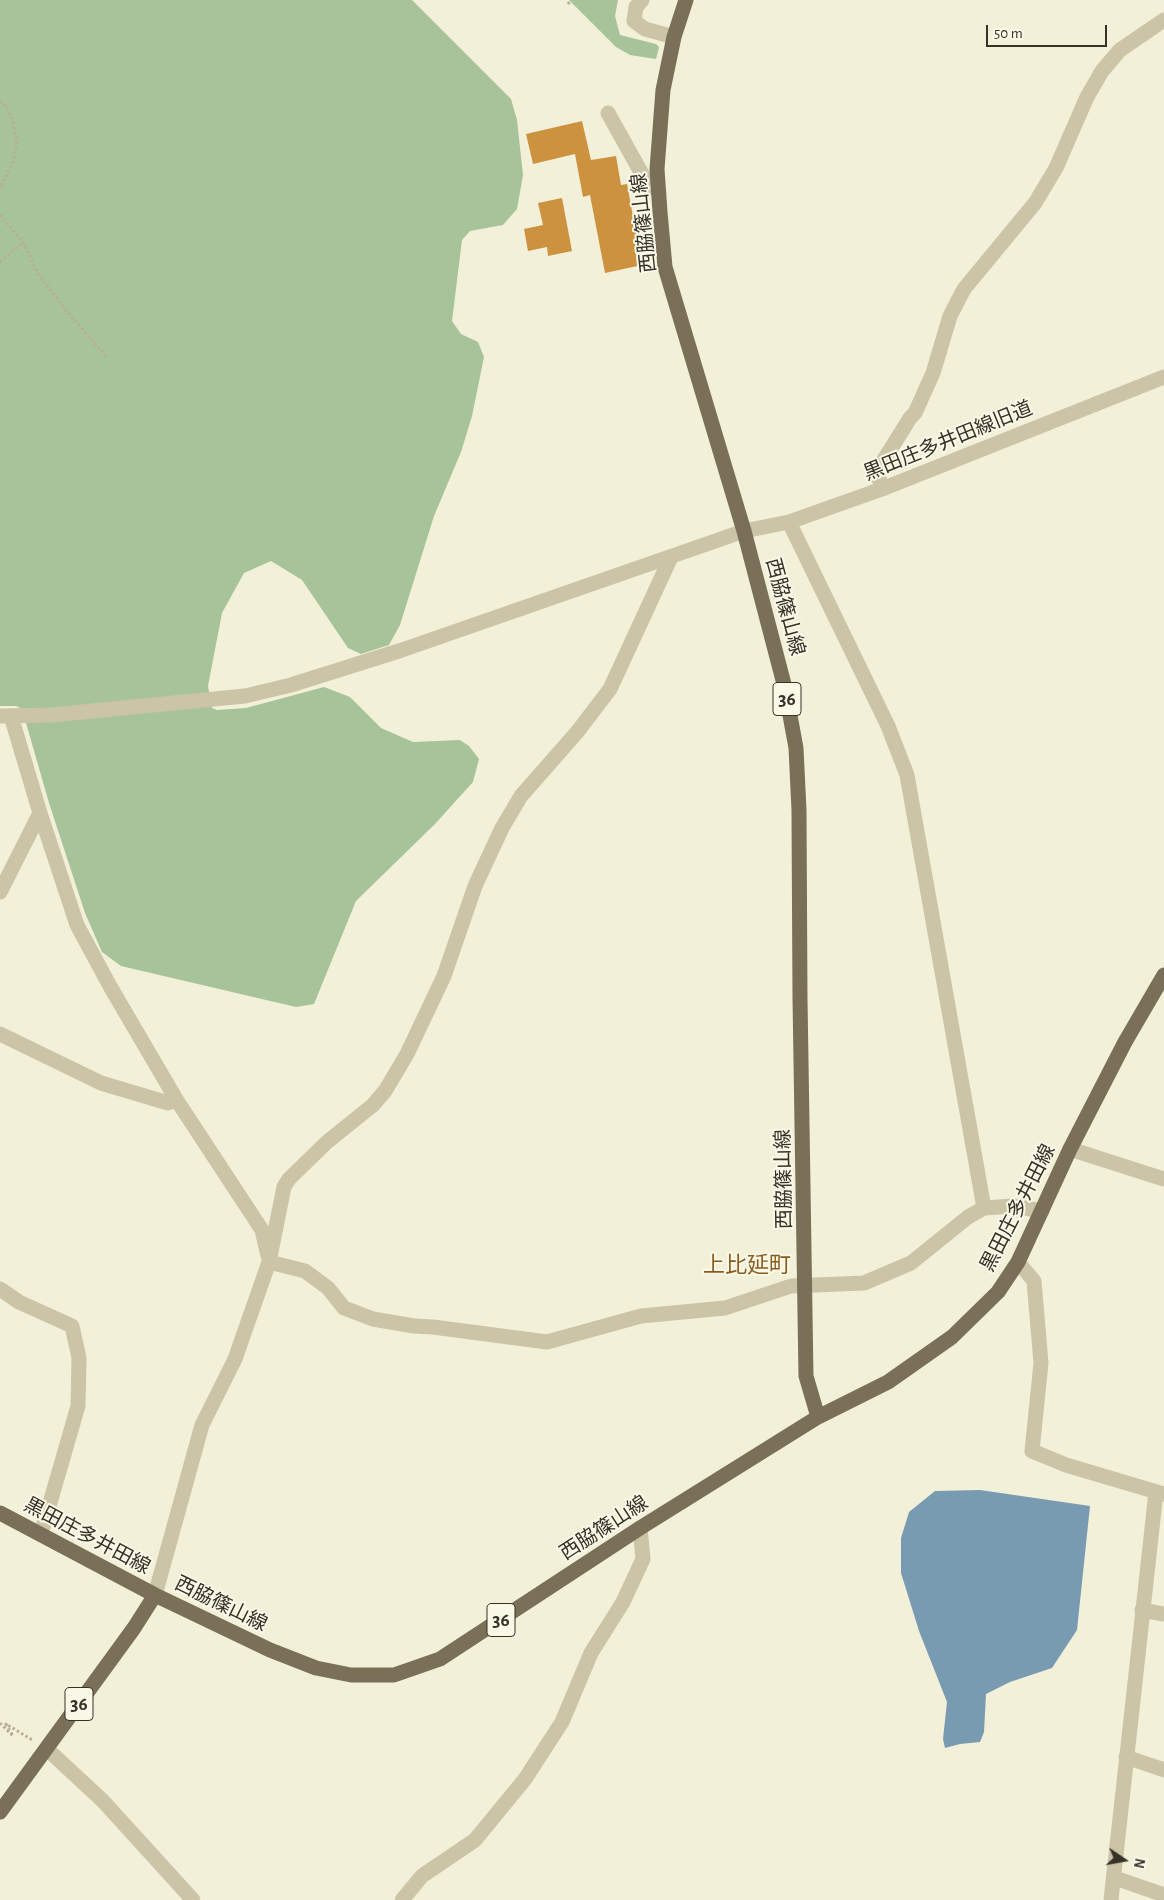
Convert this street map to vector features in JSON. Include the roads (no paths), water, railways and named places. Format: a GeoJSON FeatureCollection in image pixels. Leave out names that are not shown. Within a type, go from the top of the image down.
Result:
{"type":"FeatureCollection","features":[{"type":"Feature","properties":{"kind":"main road","name":"西脇篠山線"},"geometry":{"type":"LineString","coordinates":[[0,1812],[134,1628],[155,1595],[270,1650],[316,1668],[351,1675],[394,1674],[440,1659],[640,1528],[818,1417],[806,1376],[800,999],[800,810],[796,748],[785,688],[744,531],[665,267],[657,169],[662,90],[674,37],[686,0]]}},
{"type":"Feature","properties":{"kind":"main road","name":"黒田庄多井田線"},"geometry":{"type":"LineString","coordinates":[[818,1417],[888,1382],[952,1337],[998,1292],[1018,1262],[1070,1149],[1125,1042],[1164,975]]}},
{"type":"Feature","properties":{"kind":"main road","name":"黒田庄多井田線"},"geometry":{"type":"LineString","coordinates":[[0,1513],[155,1595]]}},
{"type":"Feature","properties":{"kind":"street"},"geometry":{"type":"LineString","coordinates":[[642,0],[636,7],[634,21],[645,29],[674,37]]}},
{"type":"Feature","properties":{"kind":"street"},"geometry":{"type":"LineString","coordinates":[[882,489],[877,471],[915,413],[933,373],[950,316],[964,289],[1035,203],[1056,168],[1087,97],[1102,71],[1120,50],[1164,20]]}},
{"type":"Feature","properties":{"kind":"street"},"geometry":{"type":"LineString","coordinates":[[608,113],[647,183],[659,193]]}},
{"type":"Feature","properties":{"kind":"street","name":"黒田庄多井田線旧道"},"geometry":{"type":"LineString","coordinates":[[6,716],[52,715],[245,696],[291,685],[402,650],[744,531],[789,522],[882,489],[1164,376]]}},
{"type":"Feature","properties":{"kind":"street"},"geometry":{"type":"LineString","coordinates":[[789,522],[888,726],[907,775],[984,1208]]}},
{"type":"Feature","properties":{"kind":"street"},"geometry":{"type":"LineString","coordinates":[[155,1595],[202,1425],[235,1359],[269,1262],[284,1187],[289,1179],[327,1142],[373,1105],[385,1091],[407,1054],[444,976],[475,886],[502,828],[521,796],[578,731],[610,689],[671,557]]}},
{"type":"Feature","properties":{"kind":"street"},"geometry":{"type":"LineString","coordinates":[[6,716],[77,925],[111,988],[176,1099],[262,1230],[269,1262]]}},
{"type":"Feature","properties":{"kind":"street"},"geometry":{"type":"LineString","coordinates":[[0,892],[40,813]]}},
{"type":"Feature","properties":{"kind":"street"},"geometry":{"type":"LineString","coordinates":[[0,1034],[101,1083],[168,1103],[176,1099]]}},
{"type":"Feature","properties":{"kind":"street"},"geometry":{"type":"LineString","coordinates":[[1070,1149],[1164,1179]]}},
{"type":"Feature","properties":{"kind":"street"},"geometry":{"type":"LineString","coordinates":[[269,1262],[305,1271],[328,1288],[344,1308],[373,1318],[414,1326],[547,1342],[641,1316],[725,1308],[791,1286],[864,1283],[911,1263],[968,1217],[984,1208],[1013,1206],[1042,1211]]}},
{"type":"Feature","properties":{"kind":"street"},"geometry":{"type":"LineString","coordinates":[[1018,1262],[1034,1281],[1041,1363],[1032,1451],[1066,1465],[1160,1493],[1142,1610],[1115,1878],[1111,1900]]}},
{"type":"Feature","properties":{"kind":"street"},"geometry":{"type":"LineString","coordinates":[[0,1289],[19,1302],[72,1326],[79,1358],[78,1406],[41,1534]]}},
{"type":"Feature","properties":{"kind":"street"},"geometry":{"type":"LineString","coordinates":[[402,1900],[422,1876],[475,1840],[525,1779],[562,1722],[591,1653],[623,1602],[643,1559],[640,1528]]}},
{"type":"Feature","properties":{"kind":"street"},"geometry":{"type":"LineString","coordinates":[[1142,1610],[1164,1614]]}},
{"type":"Feature","properties":{"kind":"street"},"geometry":{"type":"LineString","coordinates":[[47,1749],[103,1801],[193,1900]]}},
{"type":"Feature","properties":{"kind":"street"},"geometry":{"type":"LineString","coordinates":[[1126,1758],[1164,1770]]}},
{"type":"Feature","properties":{"kind":"street"},"geometry":{"type":"LineString","coordinates":[[1115,1878],[1164,1895]]}},
{"type":"Feature","properties":{"kind":"water"},"geometry":{"type":"Polygon","coordinates":[[[980,1490],[1090,1506],[1077,1630],[1052,1668],[1010,1682],[986,1694],[984,1732],[980,1742],[945,1748],[943,1739],[947,1702],[919,1631],[901,1573],[901,1538],[909,1512],[935,1491],[980,1490]]]}},
{"type":"Feature","properties":{"kind":"district","name":"上比延町"},"geometry":{"type":"Point","coordinates":[747,1265]}}]}
